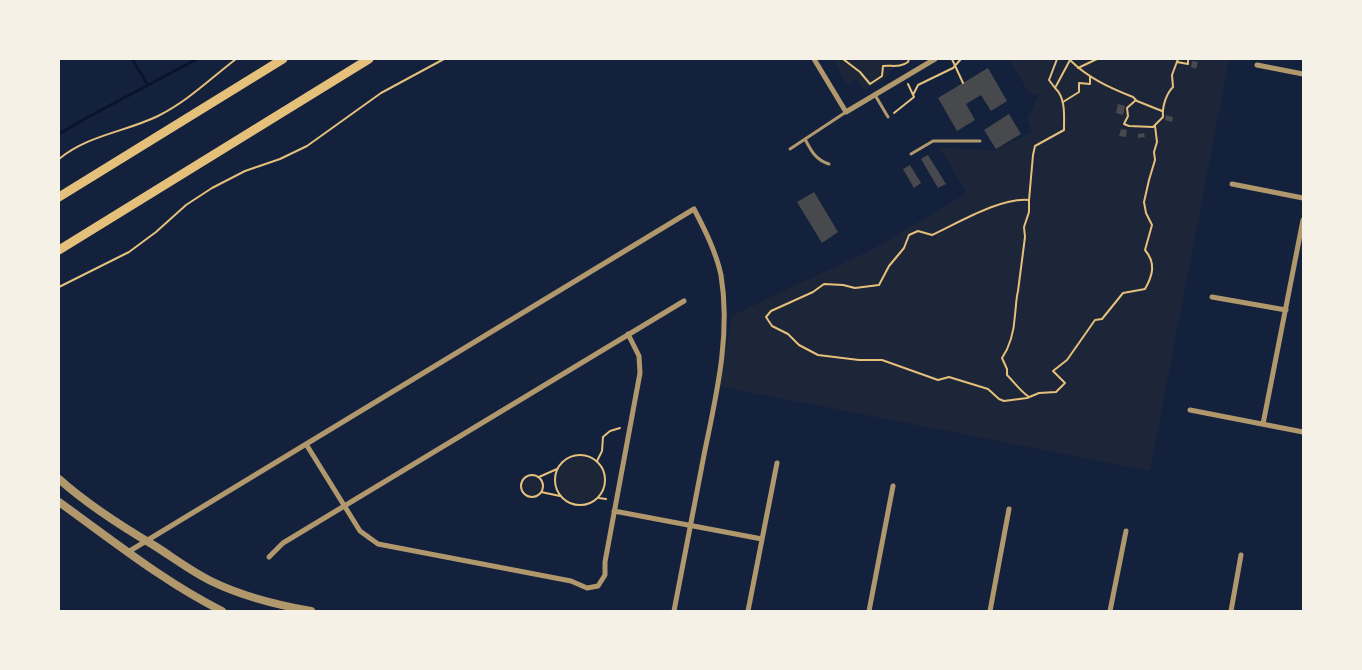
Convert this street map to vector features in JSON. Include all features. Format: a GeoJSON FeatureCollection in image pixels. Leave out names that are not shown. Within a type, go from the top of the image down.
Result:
{"type":"FeatureCollection","features":[{"type":"Feature","properties":{"kind":"main road"},"geometry":{"type":"LineString","coordinates":[[59,198],[283,59]]}},
{"type":"Feature","properties":{"kind":"main road"},"geometry":{"type":"LineString","coordinates":[[59,250],[369,59]]}},
{"type":"Feature","properties":{"kind":"street"},"geometry":{"type":"LineString","coordinates":[[814,59],[846,112],[935,59]]}},
{"type":"Feature","properties":{"kind":"street"},"geometry":{"type":"LineString","coordinates":[[1257,65],[1303,74]]}},
{"type":"Feature","properties":{"kind":"street"},"geometry":{"type":"LineString","coordinates":[[1232,184],[1303,198]]}},
{"type":"Feature","properties":{"kind":"street"},"geometry":{"type":"LineString","coordinates":[[128,552],[694,209],[714,253],[720,274],[725,317],[725,336],[715,400],[674,611]]}},
{"type":"Feature","properties":{"kind":"street"},"geometry":{"type":"LineString","coordinates":[[1263,424],[1303,220]]}},
{"type":"Feature","properties":{"kind":"street"},"geometry":{"type":"LineString","coordinates":[[1212,297],[1286,310]]}},
{"type":"Feature","properties":{"kind":"street"},"geometry":{"type":"LineString","coordinates":[[269,557],[283,543],[684,301]]}},
{"type":"Feature","properties":{"kind":"street"},"geometry":{"type":"LineString","coordinates":[[306,444],[360,531],[378,544],[571,581],[587,588],[598,586],[605,574],[605,562],[640,373],[639,356],[628,334]]}},
{"type":"Feature","properties":{"kind":"street"},"geometry":{"type":"LineString","coordinates":[[1190,410],[1303,432]]}},
{"type":"Feature","properties":{"kind":"street"},"geometry":{"type":"LineString","coordinates":[[748,611],[777,463]]}},
{"type":"Feature","properties":{"kind":"street"},"geometry":{"type":"LineString","coordinates":[[59,479],[86,502],[146,542],[213,582],[255,599],[311,611]]}},
{"type":"Feature","properties":{"kind":"street"},"geometry":{"type":"LineString","coordinates":[[870,611],[893,486]]}},
{"type":"Feature","properties":{"kind":"street"},"geometry":{"type":"LineString","coordinates":[[59,502],[128,552],[185,590],[222,611]]}},
{"type":"Feature","properties":{"kind":"street"},"geometry":{"type":"LineString","coordinates":[[990,611],[1009,508]]}},
{"type":"Feature","properties":{"kind":"street"},"geometry":{"type":"LineString","coordinates":[[614,511],[762,540]]}},
{"type":"Feature","properties":{"kind":"street"},"geometry":{"type":"LineString","coordinates":[[1110,611],[1126,531]]}},
{"type":"Feature","properties":{"kind":"street"},"geometry":{"type":"LineString","coordinates":[[1231,611],[1242,555]]}},
{"type":"Feature","properties":{"kind":"lane"},"geometry":{"type":"LineString","coordinates":[[875,95],[888,117]]}},
{"type":"Feature","properties":{"kind":"lane"},"geometry":{"type":"LineString","coordinates":[[790,149],[846,112]]}},
{"type":"Feature","properties":{"kind":"lane"},"geometry":{"type":"LineString","coordinates":[[805,139],[812,153],[820,162],[829,164]]}},
{"type":"Feature","properties":{"kind":"lane"},"geometry":{"type":"LineString","coordinates":[[911,154],[933,141],[980,141]]}},
{"type":"Feature","properties":{"kind":"path"},"geometry":{"type":"LineString","coordinates":[[59,159],[87,142],[171,109],[197,92],[236,59]]}},
{"type":"Feature","properties":{"kind":"path"},"geometry":{"type":"LineString","coordinates":[[59,288],[129,252],[156,232],[186,205],[212,188],[245,171],[280,159],[307,146],[382,93],[444,59]]}},
{"type":"Feature","properties":{"kind":"path"},"geometry":{"type":"LineString","coordinates":[[843,59],[860,72],[870,84],[882,76],[883,66],[903,65],[909,59]]}},
{"type":"Feature","properties":{"kind":"path"},"geometry":{"type":"LineString","coordinates":[[952,59],[963,83]]}},
{"type":"Feature","properties":{"kind":"path"},"geometry":{"type":"LineString","coordinates":[[888,117],[911,101],[918,85],[953,68],[961,59]]}},
{"type":"Feature","properties":{"kind":"path"},"geometry":{"type":"LineString","coordinates":[[1029,397],[1020,391],[1018,386],[1007,375],[1007,368],[1002,358],[1010,346],[1014,323],[1025,238],[1024,228],[1029,212],[1035,146],[1064,130],[1063,102],[1058,91],[1049,80],[1057,59]]}},
{"type":"Feature","properties":{"kind":"path"},"geometry":{"type":"LineString","coordinates":[[1078,68],[1097,59]]}},
{"type":"Feature","properties":{"kind":"path"},"geometry":{"type":"LineString","coordinates":[[1136,100],[1127,108],[1128,116],[1124,124],[1130,126],[1154,126],[1163,117],[1162,111],[1166,96],[1174,87],[1172,75],[1178,60],[1188,64],[1187,59]]}},
{"type":"Feature","properties":{"kind":"path"},"geometry":{"type":"LineString","coordinates":[[1055,88],[1069,60],[1100,83],[1133,96],[1136,100],[1162,111]]}},
{"type":"Feature","properties":{"kind":"path"},"geometry":{"type":"LineString","coordinates":[[1063,102],[1079,92],[1079,83],[1090,84],[1090,76]]}},
{"type":"Feature","properties":{"kind":"path"},"geometry":{"type":"LineString","coordinates":[[905,77],[913,95]]}},
{"type":"Feature","properties":{"kind":"path"},"geometry":{"type":"LineString","coordinates":[[1029,200],[991,207],[932,235],[918,231],[910,235],[904,248],[889,266],[879,286],[855,288],[824,284],[813,292],[771,311],[766,318],[772,326],[788,334],[799,345],[818,355],[860,360],[882,360],[938,380],[949,377],[988,389],[1004,401],[1029,397],[1039,393],[1056,392],[1065,383],[1053,370],[1067,360],[1095,320],[1102,319],[1123,293],[1145,289],[1152,278],[1152,258],[1146,250],[1152,225],[1146,213],[1144,202],[1155,160],[1154,152],[1157,142],[1154,126]]}},
{"type":"Feature","properties":{"kind":"path"},"geometry":{"type":"LineString","coordinates":[[597,461],[602,451],[603,437],[610,431],[620,428]]}},
{"type":"Feature","properties":{"kind":"path"},"geometry":{"type":"LineString","coordinates":[[538,477],[557,468],[564,460],[574,455],[585,455],[597,461],[602,468],[605,480],[602,492],[590,503],[579,505],[568,502],[561,496],[555,484],[557,468]]}},
{"type":"Feature","properties":{"kind":"path"},"geometry":{"type":"LineString","coordinates":[[541,492],[542,482],[538,477],[533,475],[522,481],[524,494],[532,497],[541,492],[561,496]]}},
{"type":"Feature","properties":{"kind":"path"},"geometry":{"type":"LineString","coordinates":[[597,498],[606,499]]}},
{"type":"Feature","properties":{"kind":"shaded area"},"geometry":{"type":"Polygon","coordinates":[[[832,59],[916,59],[903,66],[899,65],[888,72],[890,75],[864,91],[857,79],[847,84],[832,59]]]}},
{"type":"Feature","properties":{"kind":"shaded area"},"geometry":{"type":"Polygon","coordinates":[[[1010,59],[1054,59],[1043,89],[1057,59],[1229,59],[1150,471],[719,386],[733,315],[873,249],[967,193],[939,147],[994,151],[1032,132],[1027,119],[1039,95],[1029,94],[1010,59]]]}},
{"type":"Feature","properties":{"kind":"shaded area"},"geometry":{"type":"Polygon","coordinates":[[[580,457],[593,461],[599,467],[603,480],[599,493],[593,499],[580,503],[567,499],[561,493],[557,480],[561,467],[567,461],[580,457]]]}},
{"type":"Feature","properties":{"kind":"shaded area"},"geometry":{"type":"Polygon","coordinates":[[[528,477],[536,477],[541,482],[539,493],[528,495],[523,490],[523,482],[528,477]]]}},
{"type":"Feature","properties":{"kind":"building"},"geometry":{"type":"Polygon","coordinates":[[[1192,61],[1198,62],[1196,69],[1191,67],[1192,61]]]}},
{"type":"Feature","properties":{"kind":"building"},"geometry":{"type":"Polygon","coordinates":[[[988,68],[1007,101],[991,111],[981,95],[966,104],[975,120],[957,131],[938,98],[988,68]]]}},
{"type":"Feature","properties":{"kind":"building"},"geometry":{"type":"Polygon","coordinates":[[[1118,104],[1125,106],[1123,115],[1116,113],[1118,104]]]}},
{"type":"Feature","properties":{"kind":"building"},"geometry":{"type":"Polygon","coordinates":[[[1009,114],[1021,134],[996,149],[984,130],[1009,114]]]}},
{"type":"Feature","properties":{"kind":"building"},"geometry":{"type":"Polygon","coordinates":[[[1166,115],[1173,117],[1172,122],[1165,120],[1166,115]]]}},
{"type":"Feature","properties":{"kind":"building"},"geometry":{"type":"Polygon","coordinates":[[[1121,129],[1127,130],[1126,137],[1119,136],[1121,129]]]}},
{"type":"Feature","properties":{"kind":"building"},"geometry":{"type":"Polygon","coordinates":[[[1144,133],[1145,137],[1138,138],[1138,134],[1144,133]]]}},
{"type":"Feature","properties":{"kind":"building"},"geometry":{"type":"Polygon","coordinates":[[[928,155],[946,184],[938,188],[921,159],[928,155]]]}},
{"type":"Feature","properties":{"kind":"building"},"geometry":{"type":"Polygon","coordinates":[[[910,165],[921,183],[914,188],[903,169],[910,165]]]}},
{"type":"Feature","properties":{"kind":"building"},"geometry":{"type":"Polygon","coordinates":[[[814,192],[838,232],[822,243],[797,202],[814,192]]]}},
{"type":"Feature","properties":{"kind":"waterway"},"geometry":{"type":"LineString","coordinates":[[132,59],[148,85]]}},
{"type":"Feature","properties":{"kind":"waterway"},"geometry":{"type":"LineString","coordinates":[[59,134],[197,59]]}}]}
